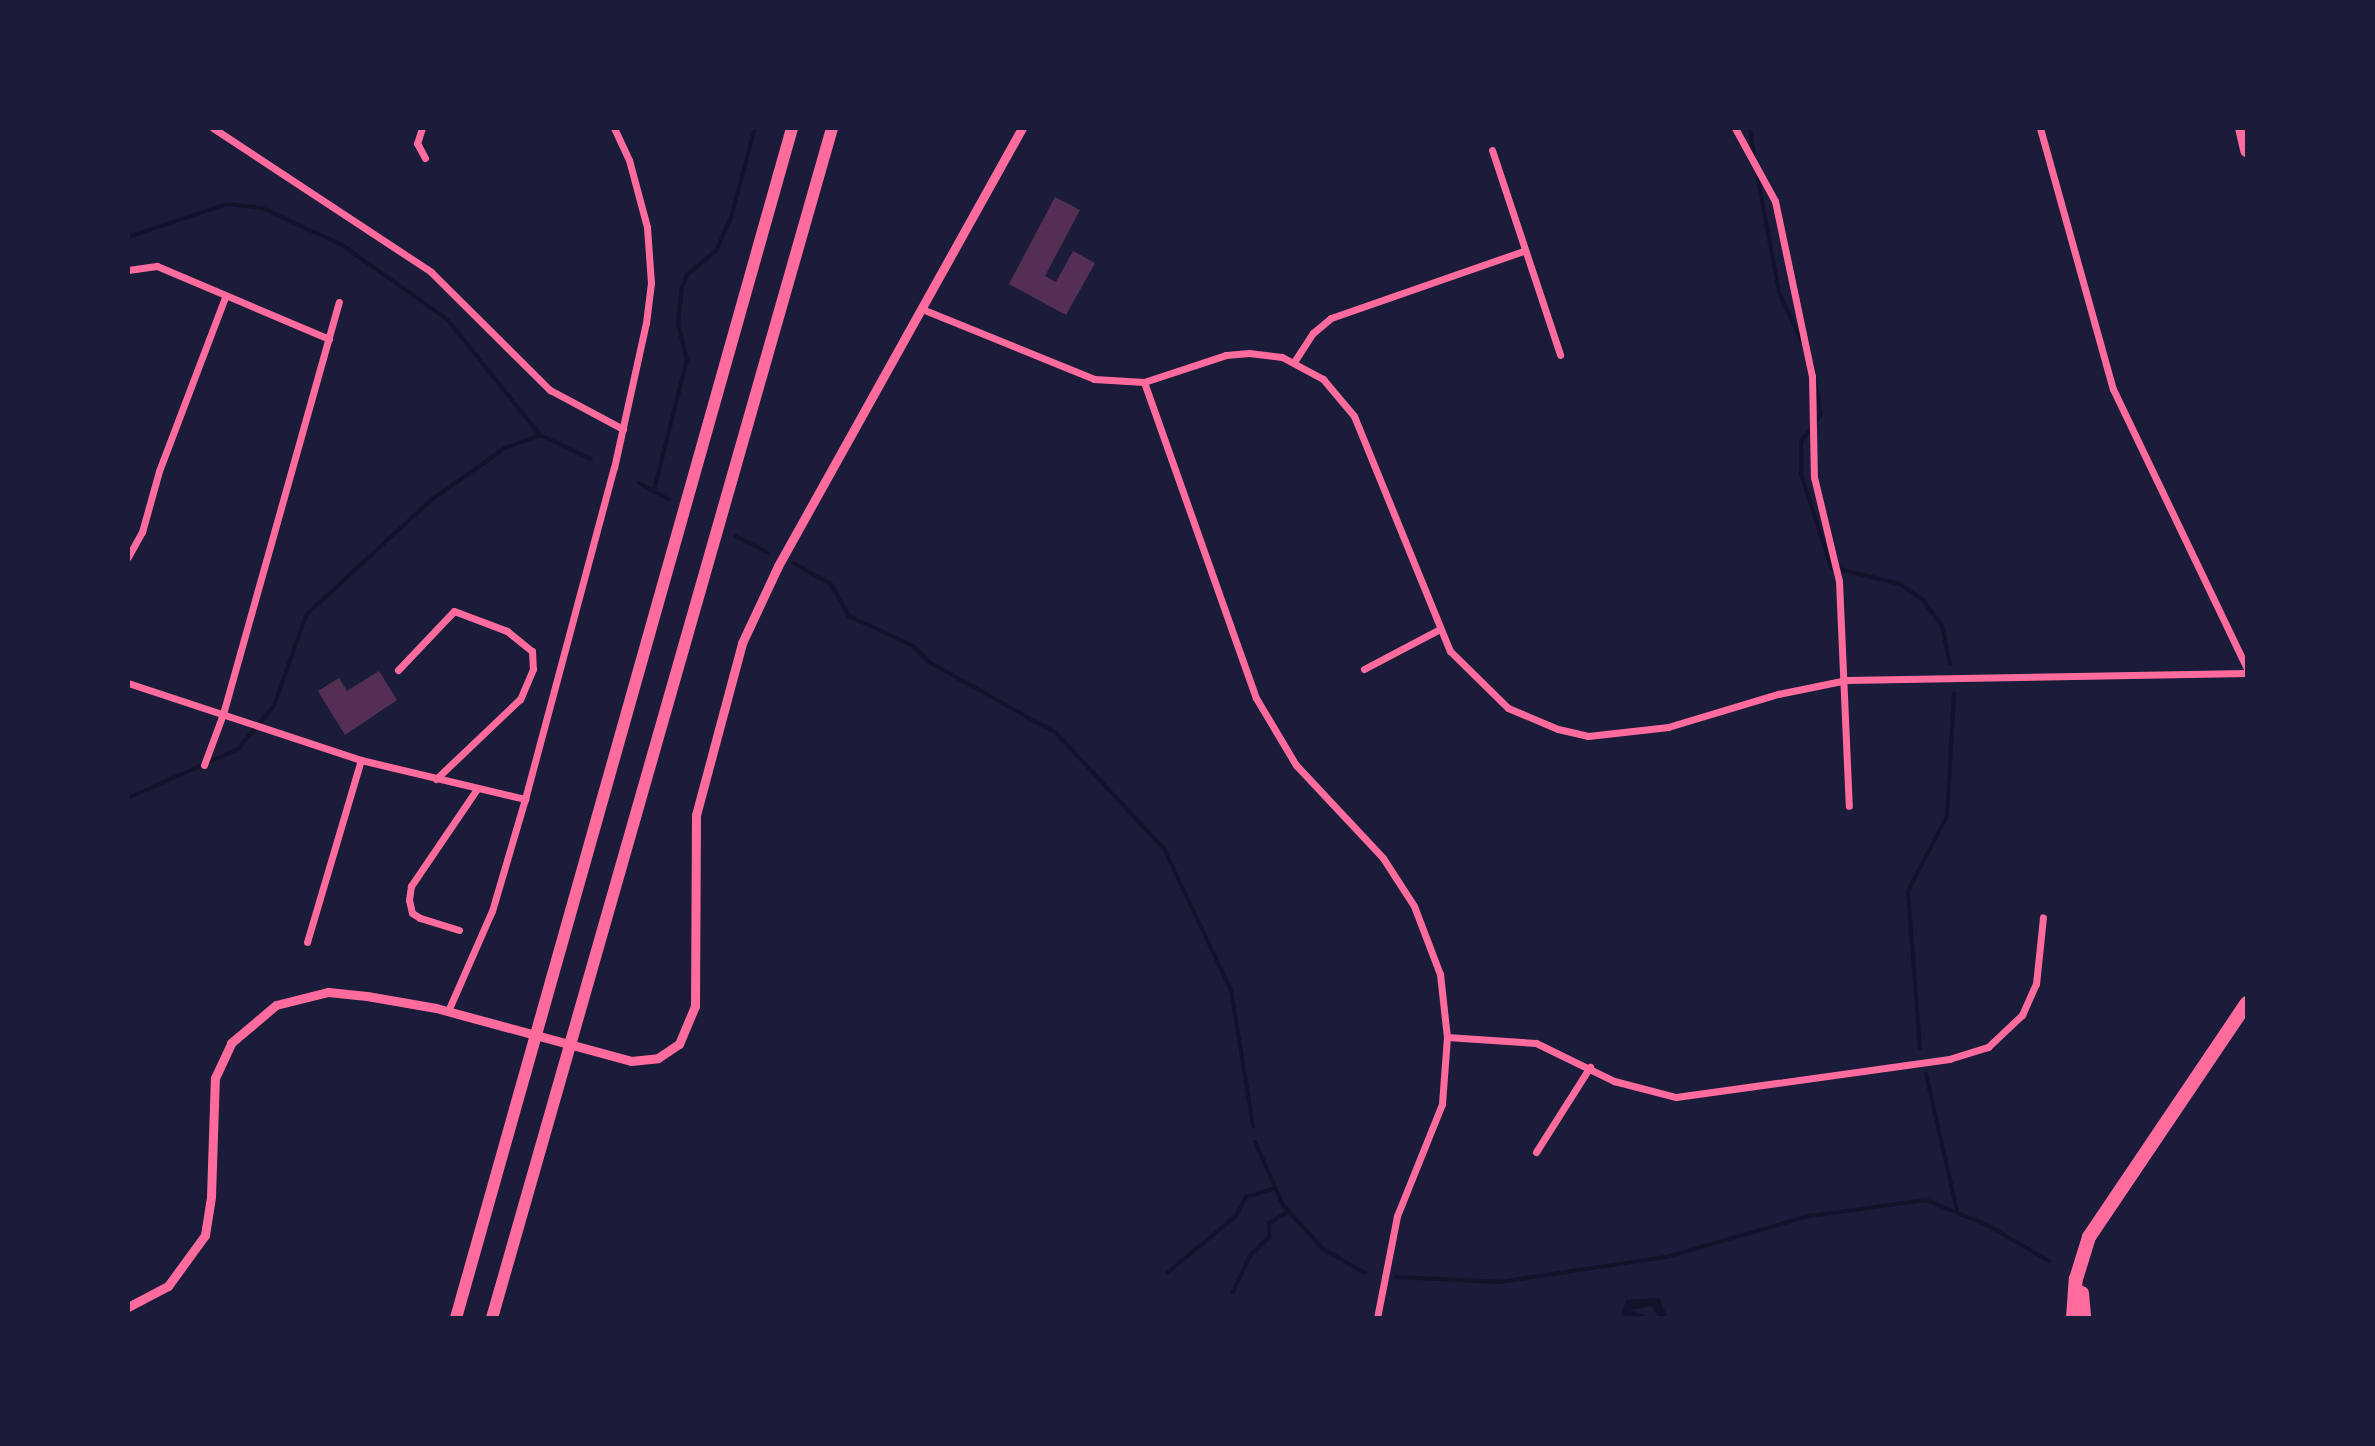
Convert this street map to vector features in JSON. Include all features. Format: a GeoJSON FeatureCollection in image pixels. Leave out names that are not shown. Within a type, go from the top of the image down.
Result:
{"type":"FeatureCollection","features":[{"type":"Feature","properties":{"kind":"highway"},"geometry":{"type":"LineString","coordinates":[[2242,128],[2247,150]]}},
{"type":"Feature","properties":{"kind":"highway"},"geometry":{"type":"LineString","coordinates":[[2073,1318],[2081,1257],[2104,1210],[2247,1003]]}},
{"type":"Feature","properties":{"kind":"highway"},"geometry":{"type":"LineString","coordinates":[[2081,1257],[2084,1318]]}},
{"type":"Feature","properties":{"kind":"main road"},"geometry":{"type":"LineString","coordinates":[[456,1318],[792,128]]}},
{"type":"Feature","properties":{"kind":"main road"},"geometry":{"type":"LineString","coordinates":[[492,1318],[832,128]]}},
{"type":"Feature","properties":{"kind":"street"},"geometry":{"type":"LineString","coordinates":[[213,128],[431,272],[550,390],[623,429]]}},
{"type":"Feature","properties":{"kind":"street"},"geometry":{"type":"LineString","coordinates":[[422,128],[417,143],[425,158]]}},
{"type":"Feature","properties":{"kind":"street"},"geometry":{"type":"LineString","coordinates":[[448,1011],[492,911],[525,799],[623,429],[646,323],[651,258],[641,198],[614,128]]}},
{"type":"Feature","properties":{"kind":"street"},"geometry":{"type":"LineString","coordinates":[[128,1307],[168,1286],[205,1235],[211,1196],[212,1088],[221,1058],[254,1019],[286,1000],[328,992],[448,1011],[535,1036],[644,1061],[670,1052],[689,1028],[695,1006],[696,815],[742,643],[778,566],[1022,128]]}},
{"type":"Feature","properties":{"kind":"street"},"geometry":{"type":"LineString","coordinates":[[1735,128],[1775,201],[1810,367],[1813,468],[1837,561],[1847,680],[1849,806]]}},
{"type":"Feature","properties":{"kind":"street"},"geometry":{"type":"LineString","coordinates":[[922,309],[1094,379],[1144,382],[1233,354],[1294,362],[1331,385],[1354,416],[1438,630],[1467,673],[1508,708],[1588,736],[1668,727],[1778,694],[1847,680],[2247,671],[2113,389],[2040,128]]}},
{"type":"Feature","properties":{"kind":"street"},"geometry":{"type":"LineString","coordinates":[[1492,150],[1560,355]]}},
{"type":"Feature","properties":{"kind":"street"},"geometry":{"type":"LineString","coordinates":[[1294,362],[1313,333],[1331,318],[1523,251]]}},
{"type":"Feature","properties":{"kind":"street"},"geometry":{"type":"LineString","coordinates":[[128,270],[149,264],[329,339]]}},
{"type":"Feature","properties":{"kind":"street"},"geometry":{"type":"LineString","coordinates":[[128,557],[142,532],[159,471],[225,297]]}},
{"type":"Feature","properties":{"kind":"street"},"geometry":{"type":"LineString","coordinates":[[204,765],[223,714],[339,302]]}},
{"type":"Feature","properties":{"kind":"street"},"geometry":{"type":"LineString","coordinates":[[1144,382],[1256,698],[1296,765],[1367,834],[1414,906],[1440,974],[1447,1037],[1439,1117],[1387,1250],[1378,1294],[1377,1318]]}},
{"type":"Feature","properties":{"kind":"street"},"geometry":{"type":"LineString","coordinates":[[398,670],[454,611],[507,631],[532,651],[533,669],[520,699],[436,779]]}},
{"type":"Feature","properties":{"kind":"street"},"geometry":{"type":"LineString","coordinates":[[1364,669],[1438,630]]}},
{"type":"Feature","properties":{"kind":"street"},"geometry":{"type":"LineString","coordinates":[[128,683],[361,760],[525,799]]}},
{"type":"Feature","properties":{"kind":"street"},"geometry":{"type":"LineString","coordinates":[[307,942],[361,760]]}},
{"type":"Feature","properties":{"kind":"street"},"geometry":{"type":"LineString","coordinates":[[459,930],[420,918],[412,913],[409,900],[411,886],[477,789]]}},
{"type":"Feature","properties":{"kind":"street"},"geometry":{"type":"LineString","coordinates":[[1447,1037],[1536,1043],[1627,1086],[1676,1097],[1967,1054],[2004,1035],[2027,1006],[2036,984],[2043,917]]}},
{"type":"Feature","properties":{"kind":"street"},"geometry":{"type":"LineString","coordinates":[[1536,1152],[1590,1067]]}},
{"type":"Feature","properties":{"kind":"shaded area"},"geometry":{"type":"Polygon","coordinates":[[[1659,1298],[1668,1318],[1659,1318],[1652,1306],[1630,1310],[1653,1318],[1622,1315],[1626,1300],[1659,1298]]]}},
{"type":"Feature","properties":{"kind":"building"},"geometry":{"type":"Polygon","coordinates":[[[1055,197],[1080,210],[1045,276],[1056,282],[1073,251],[1095,263],[1066,315],[1009,284],[1055,197]]]}},
{"type":"Feature","properties":{"kind":"building"},"geometry":{"type":"Polygon","coordinates":[[[379,671],[397,700],[345,735],[318,691],[339,678],[347,691],[379,671]]]}},
{"type":"Feature","properties":{"kind":"waterway"},"geometry":{"type":"LineString","coordinates":[[654,491],[687,360],[678,325],[682,288],[687,275],[716,251],[731,217],[755,128]]}},
{"type":"Feature","properties":{"kind":"waterway"},"geometry":{"type":"LineString","coordinates":[[1750,128],[1754,157]]}},
{"type":"Feature","properties":{"kind":"waterway"},"geometry":{"type":"LineString","coordinates":[[1757,174],[1779,292],[1802,342]]}},
{"type":"Feature","properties":{"kind":"waterway"},"geometry":{"type":"LineString","coordinates":[[128,237],[227,204],[262,208],[342,245],[447,319],[540,435],[591,459]]}},
{"type":"Feature","properties":{"kind":"waterway"},"geometry":{"type":"LineString","coordinates":[[1812,364],[1821,414],[1801,442],[1801,474],[1831,567],[1900,584],[1923,600],[1942,626],[1950,663]]}},
{"type":"Feature","properties":{"kind":"waterway"},"geometry":{"type":"LineString","coordinates":[[128,798],[238,749],[274,706],[306,615],[431,500],[505,448],[540,435]]}},
{"type":"Feature","properties":{"kind":"waterway"},"geometry":{"type":"LineString","coordinates":[[639,483],[670,500]]}},
{"type":"Feature","properties":{"kind":"waterway"},"geometry":{"type":"LineString","coordinates":[[735,536],[767,552]]}},
{"type":"Feature","properties":{"kind":"waterway"},"geometry":{"type":"LineString","coordinates":[[793,563],[831,584],[849,616],[913,646],[929,662],[1056,733],[1164,849],[1231,990],[1253,1126]]}},
{"type":"Feature","properties":{"kind":"waterway"},"geometry":{"type":"LineString","coordinates":[[1920,1048],[1908,891],[1947,816],[1954,693]]}},
{"type":"Feature","properties":{"kind":"waterway"},"geometry":{"type":"LineString","coordinates":[[1926,1074],[1957,1210]]}},
{"type":"Feature","properties":{"kind":"waterway"},"geometry":{"type":"LineString","coordinates":[[1255,1142],[1283,1205],[1323,1249],[1365,1273]]}},
{"type":"Feature","properties":{"kind":"waterway"},"geometry":{"type":"LineString","coordinates":[[1167,1273],[1236,1216],[1246,1197],[1276,1188]]}},
{"type":"Feature","properties":{"kind":"waterway"},"geometry":{"type":"LineString","coordinates":[[1396,1277],[1500,1282],[1666,1257],[1809,1216],[1926,1200],[1987,1225],[2049,1261]]}},
{"type":"Feature","properties":{"kind":"waterway"},"geometry":{"type":"LineString","coordinates":[[1233,1292],[1250,1256],[1269,1237],[1269,1223],[1288,1212]]}}]}
